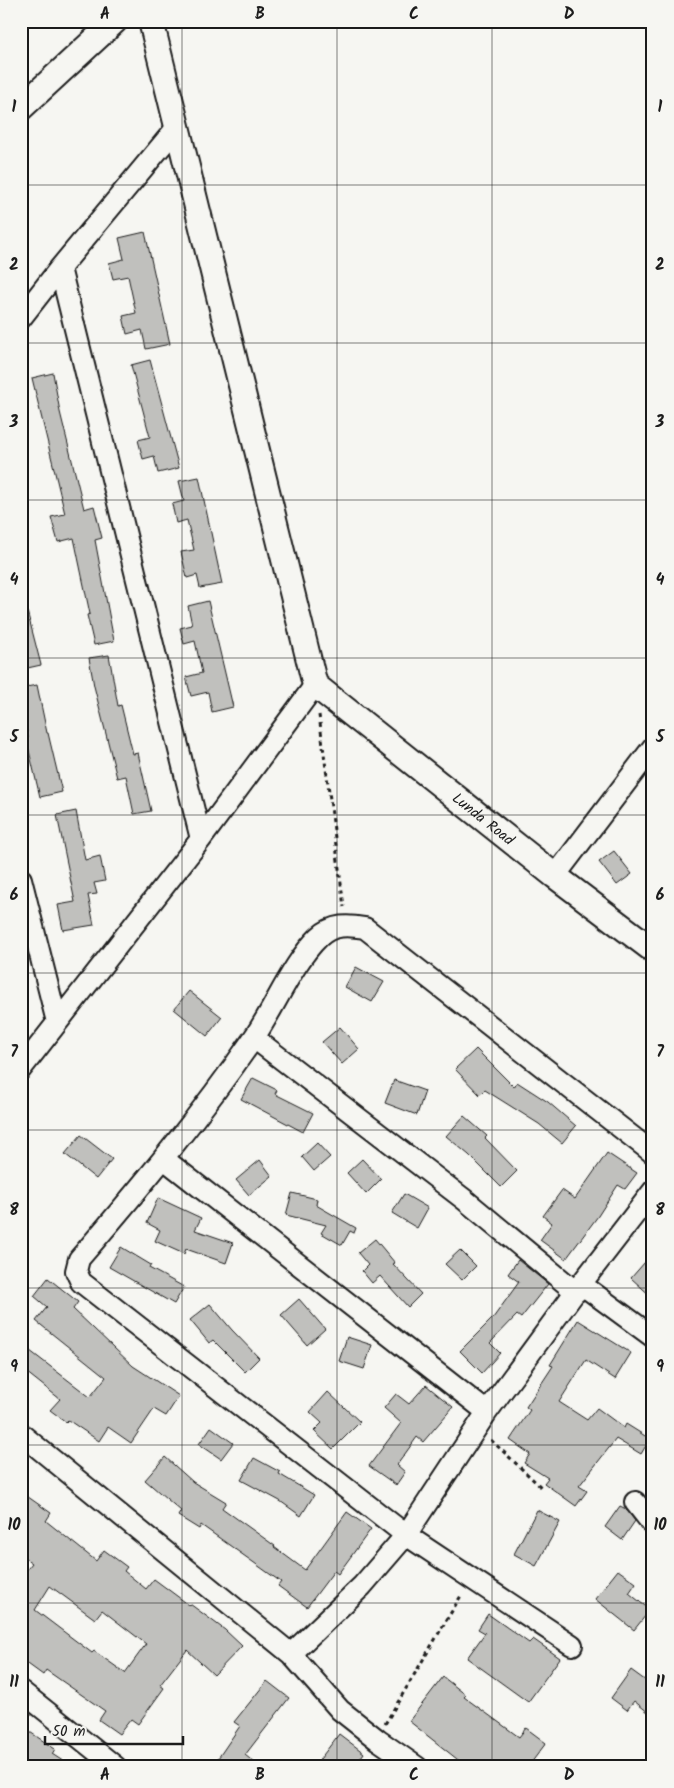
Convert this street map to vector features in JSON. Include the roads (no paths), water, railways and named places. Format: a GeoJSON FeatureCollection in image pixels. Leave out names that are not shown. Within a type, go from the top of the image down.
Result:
{"type":"FeatureCollection","features":[{"type":"Feature","properties":{"kind":"street"},"geometry":{"type":"LineString","coordinates":[[21,108],[116,21]]}},
{"type":"Feature","properties":{"kind":"street"},"geometry":{"type":"LineString","coordinates":[[21,1069],[201,839],[315,685],[151,21]]}},
{"type":"Feature","properties":{"kind":"street"},"geometry":{"type":"LineString","coordinates":[[21,318],[178,126]]}},
{"type":"Feature","properties":{"kind":"street"},"geometry":{"type":"LineString","coordinates":[[60,268],[201,839]]}},
{"type":"Feature","properties":{"kind":"street","name":"Lunda Road"},"geometry":{"type":"LineString","coordinates":[[315,685],[555,876],[653,950]]}},
{"type":"Feature","properties":{"kind":"street"},"geometry":{"type":"LineString","coordinates":[[555,876],[653,747]]}},
{"type":"Feature","properties":{"kind":"street"},"geometry":{"type":"LineString","coordinates":[[21,879],[57,1022]]}},
{"type":"Feature","properties":{"kind":"street"},"geometry":{"type":"LineString","coordinates":[[572,1645],[406,1535],[81,1282],[76,1271],[79,1259],[164,1159],[254,1038],[304,956],[320,937],[333,928],[347,925],[365,928],[653,1153]]}},
{"type":"Feature","properties":{"kind":"street"},"geometry":{"type":"LineString","coordinates":[[254,1038],[578,1288],[653,1336]]}},
{"type":"Feature","properties":{"kind":"street"},"geometry":{"type":"LineString","coordinates":[[164,1159],[482,1420]]}},
{"type":"Feature","properties":{"kind":"street"},"geometry":{"type":"LineString","coordinates":[[291,1654],[357,1591],[406,1535],[482,1420],[578,1288],[653,1191]]}},
{"type":"Feature","properties":{"kind":"street"},"geometry":{"type":"LineString","coordinates":[[21,1434],[291,1654],[340,1710],[378,1740],[418,1767]]}},
{"type":"Feature","properties":{"kind":"street"},"geometry":{"type":"LineString","coordinates":[[635,1502],[653,1525]]}},
{"type":"Feature","properties":{"kind":"street"},"geometry":{"type":"LineString","coordinates":[[21,1691],[116,1767]]}}]}
